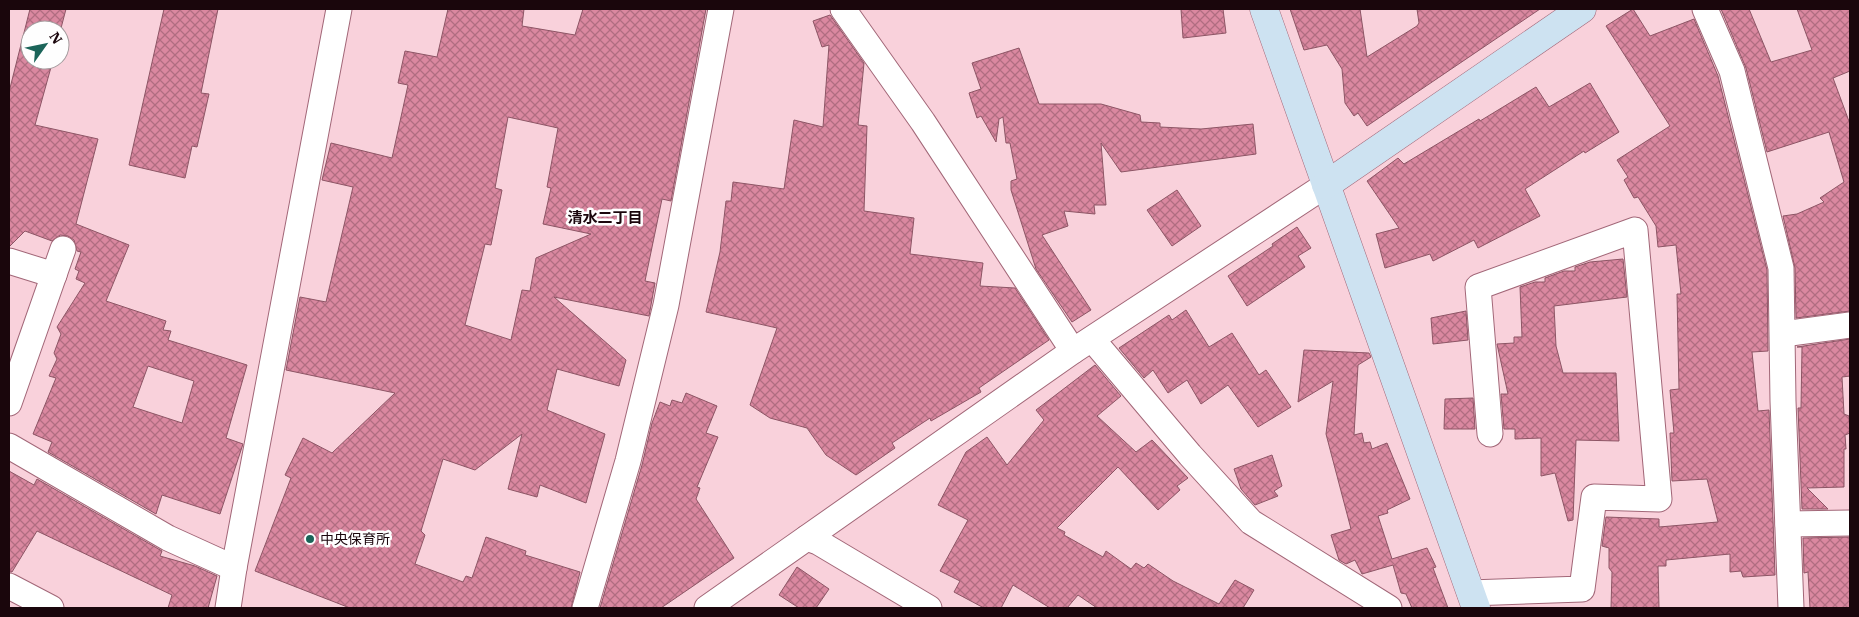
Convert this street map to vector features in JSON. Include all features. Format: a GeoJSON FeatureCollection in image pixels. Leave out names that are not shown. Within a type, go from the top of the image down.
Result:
{"type":"FeatureCollection","features":[{"type":"Feature","properties":{"kind":"street"},"geometry":{"type":"LineString","coordinates":[[228,608],[339,9]]}},
{"type":"Feature","properties":{"kind":"street"},"geometry":{"type":"LineString","coordinates":[[585,608],[628,461],[666,305],[721,9]]}},
{"type":"Feature","properties":{"kind":"street"},"geometry":{"type":"LineString","coordinates":[[843,9],[1082,345],[1190,455],[1251,522],[1389,608]]}},
{"type":"Feature","properties":{"kind":"street"},"geometry":{"type":"LineString","coordinates":[[1264,9],[1473,600],[1582,589],[1594,496],[1659,498],[1635,230],[1478,288],[1490,434]]}},
{"type":"Feature","properties":{"kind":"street"},"geometry":{"type":"LineString","coordinates":[[707,608],[1082,345],[1326,185],[1582,9]]}},
{"type":"Feature","properties":{"kind":"street"},"geometry":{"type":"LineString","coordinates":[[1705,9],[1732,71],[1781,268],[1791,608]]}},
{"type":"Feature","properties":{"kind":"street"},"geometry":{"type":"LineString","coordinates":[[9,403],[63,250]]}},
{"type":"Feature","properties":{"kind":"street"},"geometry":{"type":"LineString","coordinates":[[9,261],[54,276]]}},
{"type":"Feature","properties":{"kind":"street"},"geometry":{"type":"LineString","coordinates":[[1782,334],[1850,325]]}},
{"type":"Feature","properties":{"kind":"street"},"geometry":{"type":"LineString","coordinates":[[9,446],[168,538],[234,568]]}},
{"type":"Feature","properties":{"kind":"street"},"geometry":{"type":"LineString","coordinates":[[1788,524],[1850,523]]}},
{"type":"Feature","properties":{"kind":"street"},"geometry":{"type":"LineString","coordinates":[[807,538],[818,542],[929,608]]}},
{"type":"Feature","properties":{"kind":"street"},"geometry":{"type":"LineString","coordinates":[[9,586],[51,608]]}},
{"type":"Feature","properties":{"kind":"building"},"geometry":{"type":"Polygon","coordinates":[[[30,9],[66,9],[63,20],[27,20],[30,9]]]}},
{"type":"Feature","properties":{"kind":"building"},"geometry":{"type":"Polygon","coordinates":[[[164,9],[218,9],[201,93],[209,94],[197,147],[192,146],[185,178],[129,165],[164,9]]]}},
{"type":"Feature","properties":{"kind":"building"},"geometry":{"type":"Polygon","coordinates":[[[448,9],[524,9],[522,26],[575,35],[583,9],[706,9],[671,201],[662,199],[645,281],[655,283],[649,316],[554,297],[626,360],[619,386],[557,369],[547,410],[605,434],[586,503],[540,485],[537,497],[508,489],[522,434],[475,470],[443,459],[421,531],[425,535],[415,564],[463,582],[466,576],[472,578],[486,537],[526,551],[525,555],[580,572],[571,608],[350,608],[255,571],[291,478],[285,475],[303,438],[332,453],[395,393],[286,370],[300,297],[326,302],[353,187],[322,180],[331,143],[392,158],[408,85],[398,83],[405,51],[437,57],[448,9]],[[508,117],[495,188],[502,190],[491,245],[485,244],[465,325],[511,340],[522,290],[530,291],[536,258],[591,234],[543,224],[551,188],[547,187],[558,128],[508,117]]]}},
{"type":"Feature","properties":{"kind":"building"},"geometry":{"type":"Polygon","coordinates":[[[1181,9],[1223,9],[1226,33],[1183,38],[1181,9]]]}},
{"type":"Feature","properties":{"kind":"building"},"geometry":{"type":"Polygon","coordinates":[[[1290,9],[1360,9],[1367,57],[1417,26],[1419,23],[1417,9],[1540,9],[1367,126],[1358,113],[1354,116],[1345,103],[1342,69],[1327,45],[1304,50],[1290,9]]]}},
{"type":"Feature","properties":{"kind":"building"},"geometry":{"type":"Polygon","coordinates":[[[1633,9],[1650,36],[1694,19],[1718,76],[1767,270],[1768,351],[1752,352],[1758,411],[1769,410],[1775,575],[1743,577],[1741,571],[1730,572],[1730,554],[1666,560],[1666,566],[1658,566],[1659,608],[1611,608],[1612,572],[1609,568],[1609,548],[1602,546],[1606,517],[1659,519],[1659,527],[1718,522],[1707,479],[1672,481],[1670,433],[1674,433],[1670,390],[1679,389],[1677,294],[1681,294],[1676,245],[1658,247],[1656,226],[1638,197],[1634,198],[1624,180],[1628,177],[1617,160],[1670,126],[1606,26],[1633,9]]]}},
{"type":"Feature","properties":{"kind":"building"},"geometry":{"type":"Polygon","coordinates":[[[1721,9],[1749,9],[1771,62],[1812,50],[1797,9],[1850,9],[1850,71],[1833,78],[1850,124],[1850,311],[1796,318],[1795,268],[1783,216],[1797,214],[1824,202],[1820,198],[1844,182],[1829,132],[1767,152],[1746,68],[1721,9]]]}},
{"type":"Feature","properties":{"kind":"building"},"geometry":{"type":"Polygon","coordinates":[[[830,15],[864,63],[858,125],[867,126],[864,211],[914,218],[910,254],[983,263],[980,286],[1015,288],[1049,340],[979,388],[981,392],[931,421],[930,418],[892,443],[895,448],[856,475],[826,455],[807,428],[770,418],[750,405],[777,328],[706,312],[720,252],[726,201],[731,201],[733,182],[784,189],[794,120],[823,127],[829,45],[822,47],[813,21],[830,15]]]}},
{"type":"Feature","properties":{"kind":"building"},"geometry":{"type":"Polygon","coordinates":[[[1019,48],[1039,104],[1101,104],[1140,115],[1141,122],[1160,123],[1160,127],[1201,129],[1253,124],[1256,154],[1121,172],[1101,143],[1106,205],[1094,205],[1095,214],[1064,211],[1068,226],[1042,235],[1091,310],[1072,322],[1036,269],[1011,190],[1011,181],[1017,179],[1010,143],[1006,143],[1003,117],[999,119],[996,142],[981,116],[977,118],[969,93],[981,89],[972,63],[1019,48]]]}},
{"type":"Feature","properties":{"kind":"building"},"geometry":{"type":"Polygon","coordinates":[[[20,49],[20,70],[50,70],[35,125],[98,139],[76,224],[129,245],[106,301],[166,321],[163,330],[171,331],[168,340],[247,365],[226,438],[243,444],[220,514],[162,495],[156,514],[48,452],[52,442],[33,434],[56,378],[49,376],[57,359],[54,353],[61,334],[57,327],[85,283],[76,279],[79,271],[75,269],[81,252],[77,251],[74,240],[68,236],[60,235],[52,241],[25,231],[9,247],[9,92],[20,49]],[[148,366],[133,407],[182,423],[194,381],[148,366]]]}},
{"type":"Feature","properties":{"kind":"building"},"geometry":{"type":"Polygon","coordinates":[[[1590,83],[1619,132],[1585,153],[1584,151],[1525,189],[1540,216],[1478,248],[1474,240],[1433,261],[1430,254],[1385,268],[1376,234],[1399,228],[1367,181],[1398,158],[1404,164],[1536,87],[1549,107],[1590,83]]]}},
{"type":"Feature","properties":{"kind":"building"},"geometry":{"type":"Polygon","coordinates":[[[1177,190],[1201,226],[1172,246],[1147,210],[1177,190]]]}},
{"type":"Feature","properties":{"kind":"building"},"geometry":{"type":"Polygon","coordinates":[[[1297,227],[1311,248],[1298,256],[1305,267],[1247,306],[1228,276],[1273,246],[1272,244],[1297,227]]]}},
{"type":"Feature","properties":{"kind":"building"},"geometry":{"type":"Polygon","coordinates":[[[1623,259],[1627,297],[1554,306],[1556,346],[1563,373],[1616,373],[1619,441],[1576,440],[1573,520],[1568,521],[1555,473],[1541,476],[1541,438],[1515,439],[1515,429],[1504,429],[1501,394],[1508,394],[1497,344],[1514,343],[1514,337],[1522,337],[1520,287],[1535,282],[1545,282],[1545,278],[1564,271],[1575,271],[1575,267],[1590,262],[1623,259]]]}},
{"type":"Feature","properties":{"kind":"building"},"geometry":{"type":"Polygon","coordinates":[[[1186,310],[1209,347],[1232,333],[1259,375],[1266,370],[1291,407],[1258,427],[1228,385],[1201,404],[1187,380],[1168,393],[1153,370],[1144,378],[1119,348],[1169,315],[1172,320],[1186,310]]]}},
{"type":"Feature","properties":{"kind":"building"},"geometry":{"type":"Polygon","coordinates":[[[1466,311],[1468,340],[1433,344],[1431,318],[1466,311]]]}},
{"type":"Feature","properties":{"kind":"building"},"geometry":{"type":"Polygon","coordinates":[[[1850,339],[1850,376],[1842,377],[1844,414],[1849,416],[1850,433],[1845,435],[1844,487],[1807,488],[1828,509],[1802,509],[1798,408],[1801,408],[1802,347],[1797,347],[1850,339]]]}},
{"type":"Feature","properties":{"kind":"building"},"geometry":{"type":"Polygon","coordinates":[[[1304,350],[1369,353],[1371,357],[1358,365],[1354,435],[1362,433],[1364,443],[1370,442],[1372,449],[1387,443],[1410,499],[1387,510],[1388,513],[1378,516],[1392,559],[1427,548],[1436,567],[1433,568],[1448,608],[1412,608],[1406,594],[1401,593],[1393,565],[1362,574],[1355,560],[1346,564],[1339,560],[1331,535],[1351,529],[1326,434],[1333,381],[1298,402],[1304,350]]]}},
{"type":"Feature","properties":{"kind":"building"},"geometry":{"type":"Polygon","coordinates":[[[1095,365],[1121,396],[1097,416],[1136,452],[1152,440],[1188,478],[1177,486],[1180,490],[1158,510],[1118,467],[1057,528],[1065,532],[1064,535],[1103,557],[1106,551],[1131,569],[1136,563],[1144,568],[1148,564],[1173,581],[1219,604],[1235,580],[1254,590],[1243,608],[1097,608],[1078,595],[1067,608],[1050,608],[1013,585],[1001,608],[984,608],[954,592],[960,581],[940,571],[968,520],[938,505],[966,452],[987,437],[1007,465],[1044,420],[1036,410],[1095,365]]]}},
{"type":"Feature","properties":{"kind":"building"},"geometry":{"type":"Polygon","coordinates":[[[686,393],[717,406],[706,433],[718,437],[697,487],[700,488],[696,499],[734,558],[661,608],[600,608],[642,465],[652,423],[660,402],[670,406],[672,400],[682,403],[686,393]]]}},
{"type":"Feature","properties":{"kind":"building"},"geometry":{"type":"Polygon","coordinates":[[[1473,398],[1475,429],[1444,429],[1445,399],[1473,398]]]}},
{"type":"Feature","properties":{"kind":"building"},"geometry":{"type":"Polygon","coordinates":[[[1272,455],[1282,486],[1274,491],[1278,496],[1255,505],[1241,489],[1234,469],[1272,455]]]}},
{"type":"Feature","properties":{"kind":"building"},"geometry":{"type":"Polygon","coordinates":[[[9,471],[34,485],[37,479],[162,551],[160,556],[195,566],[217,576],[208,608],[168,608],[172,595],[37,531],[12,572],[9,572],[9,471]]]}},
{"type":"Feature","properties":{"kind":"building"},"geometry":{"type":"Polygon","coordinates":[[[1850,537],[1850,608],[1810,608],[1808,572],[1804,573],[1803,538],[1850,537]]]}},
{"type":"Feature","properties":{"kind":"building"},"geometry":{"type":"Polygon","coordinates":[[[797,567],[829,589],[816,608],[799,608],[779,595],[797,567]]]}},
{"type":"Feature","properties":{"kind":"place","name":"中央保育所"},"geometry":{"type":"Point","coordinates":[310,539]}},
{"type":"Feature","properties":{"kind":"district","name":"清水二丁目"},"geometry":{"type":"Point","coordinates":[605,218]}}]}
